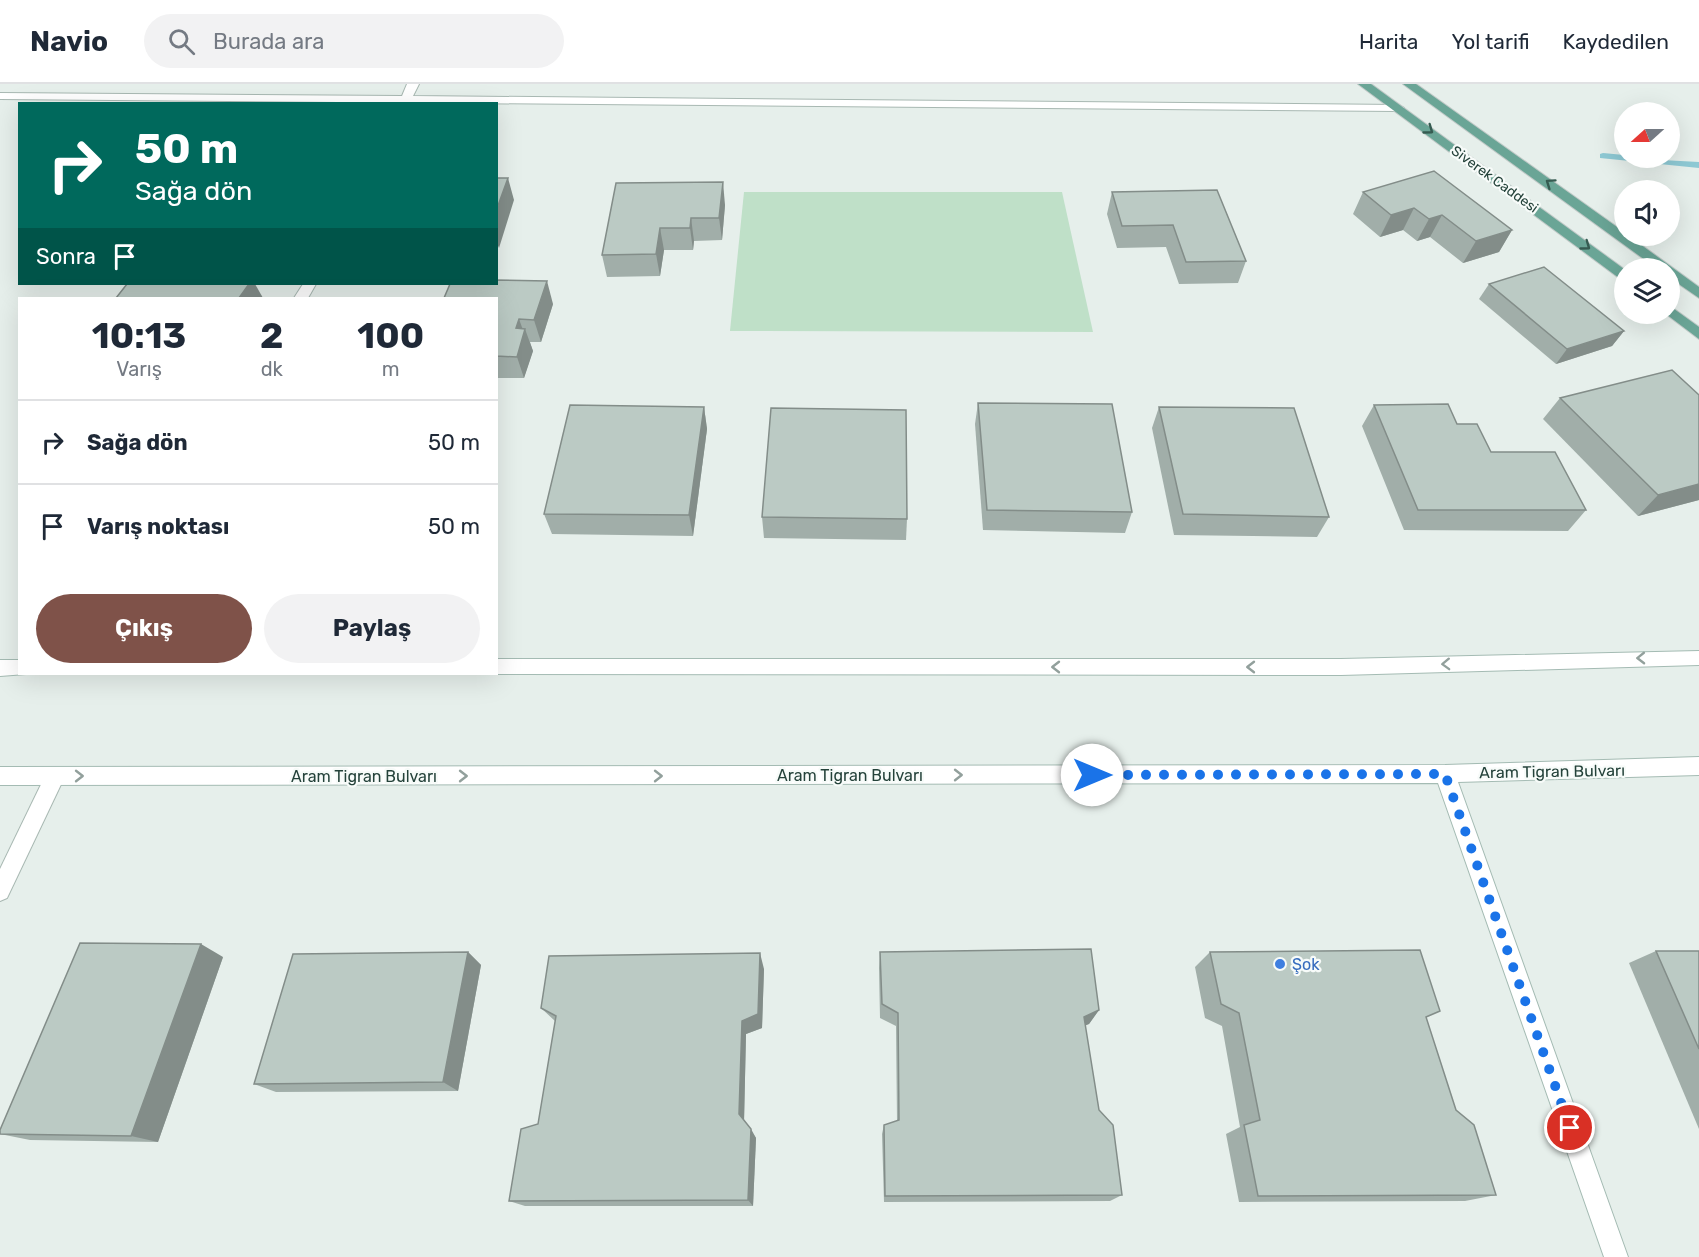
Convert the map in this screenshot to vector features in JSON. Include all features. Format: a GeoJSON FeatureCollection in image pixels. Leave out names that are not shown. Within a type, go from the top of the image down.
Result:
{"type":"FeatureCollection","features":[{"type":"Feature","properties":{"kind":"main road"},"geometry":{"type":"LineString","coordinates":[[0,96],[404,102],[413,84]]}},
{"type":"Feature","properties":{"kind":"main road","name":"Siverek Caddesi"},"geometry":{"type":"LineString","coordinates":[[1364,84],[1614,268]]}},
{"type":"Feature","properties":{"kind":"main road","name":"Siverek Caddesi"},"geometry":{"type":"LineString","coordinates":[[1409,84],[1567,195],[1651,258]]}},
{"type":"Feature","properties":{"kind":"main road"},"geometry":{"type":"LineString","coordinates":[[498,103],[1398,108]]}},
{"type":"Feature","properties":{"kind":"main road"},"geometry":{"type":"LineString","coordinates":[[1680,280],[1699,294]]}},
{"type":"Feature","properties":{"kind":"main road"},"geometry":{"type":"LineString","coordinates":[[1680,318],[1699,334]]}},
{"type":"Feature","properties":{"kind":"main road"},"geometry":{"type":"LineString","coordinates":[[498,668],[1341,667],[1699,658]]}},
{"type":"Feature","properties":{"kind":"main road"},"geometry":{"type":"LineString","coordinates":[[0,668],[18,668]]}},
{"type":"Feature","properties":{"kind":"main road","name":"Aram Tigran Bulvarı"},"geometry":{"type":"LineString","coordinates":[[0,776],[1445,774],[1699,766]]}},
{"type":"Feature","properties":{"kind":"main road"},"geometry":{"type":"LineString","coordinates":[[1445,774],[1616,1257]]}},
{"type":"Feature","properties":{"kind":"main road"},"geometry":{"type":"LineString","coordinates":[[0,891],[55,776]]}},
{"type":"Feature","properties":{"kind":"green space"},"geometry":{"type":"Polygon","coordinates":[[[744,192],[1062,192],[1093,332],[730,331],[744,192]]]}},
{"type":"Feature","properties":{"kind":"building"},"geometry":{"type":"Polygon","coordinates":[[[1434,171],[1512,230],[1476,241],[1442,215],[1429,219],[1414,208],[1391,215],[1363,192],[1434,171]]]}},
{"type":"Feature","properties":{"kind":"building"},"geometry":{"type":"Polygon","coordinates":[[[498,178],[508,178],[498,206],[498,178]]]}},
{"type":"Feature","properties":{"kind":"building"},"geometry":{"type":"Polygon","coordinates":[[[723,182],[719,218],[691,218],[690,228],[660,228],[656,254],[602,255],[616,183],[723,182]]]}},
{"type":"Feature","properties":{"kind":"building"},"geometry":{"type":"Polygon","coordinates":[[[1217,190],[1246,261],[1186,262],[1173,225],[1122,226],[1112,192],[1217,190]]]}},
{"type":"Feature","properties":{"kind":"building"},"geometry":{"type":"Polygon","coordinates":[[[1544,267],[1624,331],[1567,349],[1489,284],[1544,267]]]}},
{"type":"Feature","properties":{"kind":"building"},"geometry":{"type":"Polygon","coordinates":[[[498,280],[547,281],[534,320],[519,319],[516,328],[525,329],[517,357],[498,356],[498,297],[444,297],[450,285],[498,285],[498,280]]]}},
{"type":"Feature","properties":{"kind":"building"},"geometry":{"type":"Polygon","coordinates":[[[126,285],[248,285],[240,297],[117,297],[126,285]]]}},
{"type":"Feature","properties":{"kind":"building"},"geometry":{"type":"Polygon","coordinates":[[[1672,370],[1699,395],[1699,484],[1658,495],[1560,398],[1672,370]]]}},
{"type":"Feature","properties":{"kind":"building"},"geometry":{"type":"Polygon","coordinates":[[[978,403],[1112,404],[1132,512],[987,510],[978,403]]]}},
{"type":"Feature","properties":{"kind":"building"},"geometry":{"type":"Polygon","coordinates":[[[1448,404],[1457,424],[1477,424],[1491,452],[1555,452],[1586,510],[1418,510],[1374,405],[1448,404]]]}},
{"type":"Feature","properties":{"kind":"building"},"geometry":{"type":"Polygon","coordinates":[[[570,405],[704,407],[689,515],[544,514],[570,405]]]}},
{"type":"Feature","properties":{"kind":"building"},"geometry":{"type":"Polygon","coordinates":[[[1159,407],[1294,408],[1329,517],[1183,514],[1159,407]]]}},
{"type":"Feature","properties":{"kind":"building"},"geometry":{"type":"Polygon","coordinates":[[[771,408],[906,410],[907,519],[762,517],[771,408]]]}},
{"type":"Feature","properties":{"kind":"building"},"geometry":{"type":"Polygon","coordinates":[[[80,943],[201,944],[131,1136],[0,1134],[0,1130],[80,943]]]}},
{"type":"Feature","properties":{"kind":"building"},"geometry":{"type":"Polygon","coordinates":[[[1091,949],[1099,1010],[1084,1017],[1099,1110],[1113,1125],[1122,1195],[885,1196],[884,1125],[899,1120],[898,1013],[882,1004],[880,952],[1091,949]]]}},
{"type":"Feature","properties":{"kind":"building"},"geometry":{"type":"Polygon","coordinates":[[[1420,950],[1440,1011],[1426,1017],[1456,1110],[1474,1125],[1496,1195],[1258,1196],[1244,1125],[1260,1120],[1239,1013],[1221,1004],[1210,952],[1420,950]]]}},
{"type":"Feature","properties":{"kind":"building"},"geometry":{"type":"Polygon","coordinates":[[[1656,951],[1699,951],[1699,1049],[1656,951]]]}},
{"type":"Feature","properties":{"kind":"building"},"geometry":{"type":"Polygon","coordinates":[[[468,952],[443,1082],[254,1084],[293,954],[468,952]]]}},
{"type":"Feature","properties":{"kind":"building"},"geometry":{"type":"Polygon","coordinates":[[[760,953],[758,1014],[742,1021],[739,1114],[751,1129],[748,1200],[509,1201],[521,1129],[538,1124],[556,1016],[541,1008],[549,956],[760,953]]]}},
{"type":"Feature","properties":{"kind":"waterway"},"geometry":{"type":"LineString","coordinates":[[1603,156],[1699,165]]}},
{"type":"Feature","properties":{"kind":"place","name":"Şok"},"geometry":{"type":"Point","coordinates":[1280,964]}},
{"type":"Feature","properties":{"kind":"route"},"geometry":{"type":"LineString","coordinates":[[1092,775],[1445,774],[1570,1128]]}}]}
